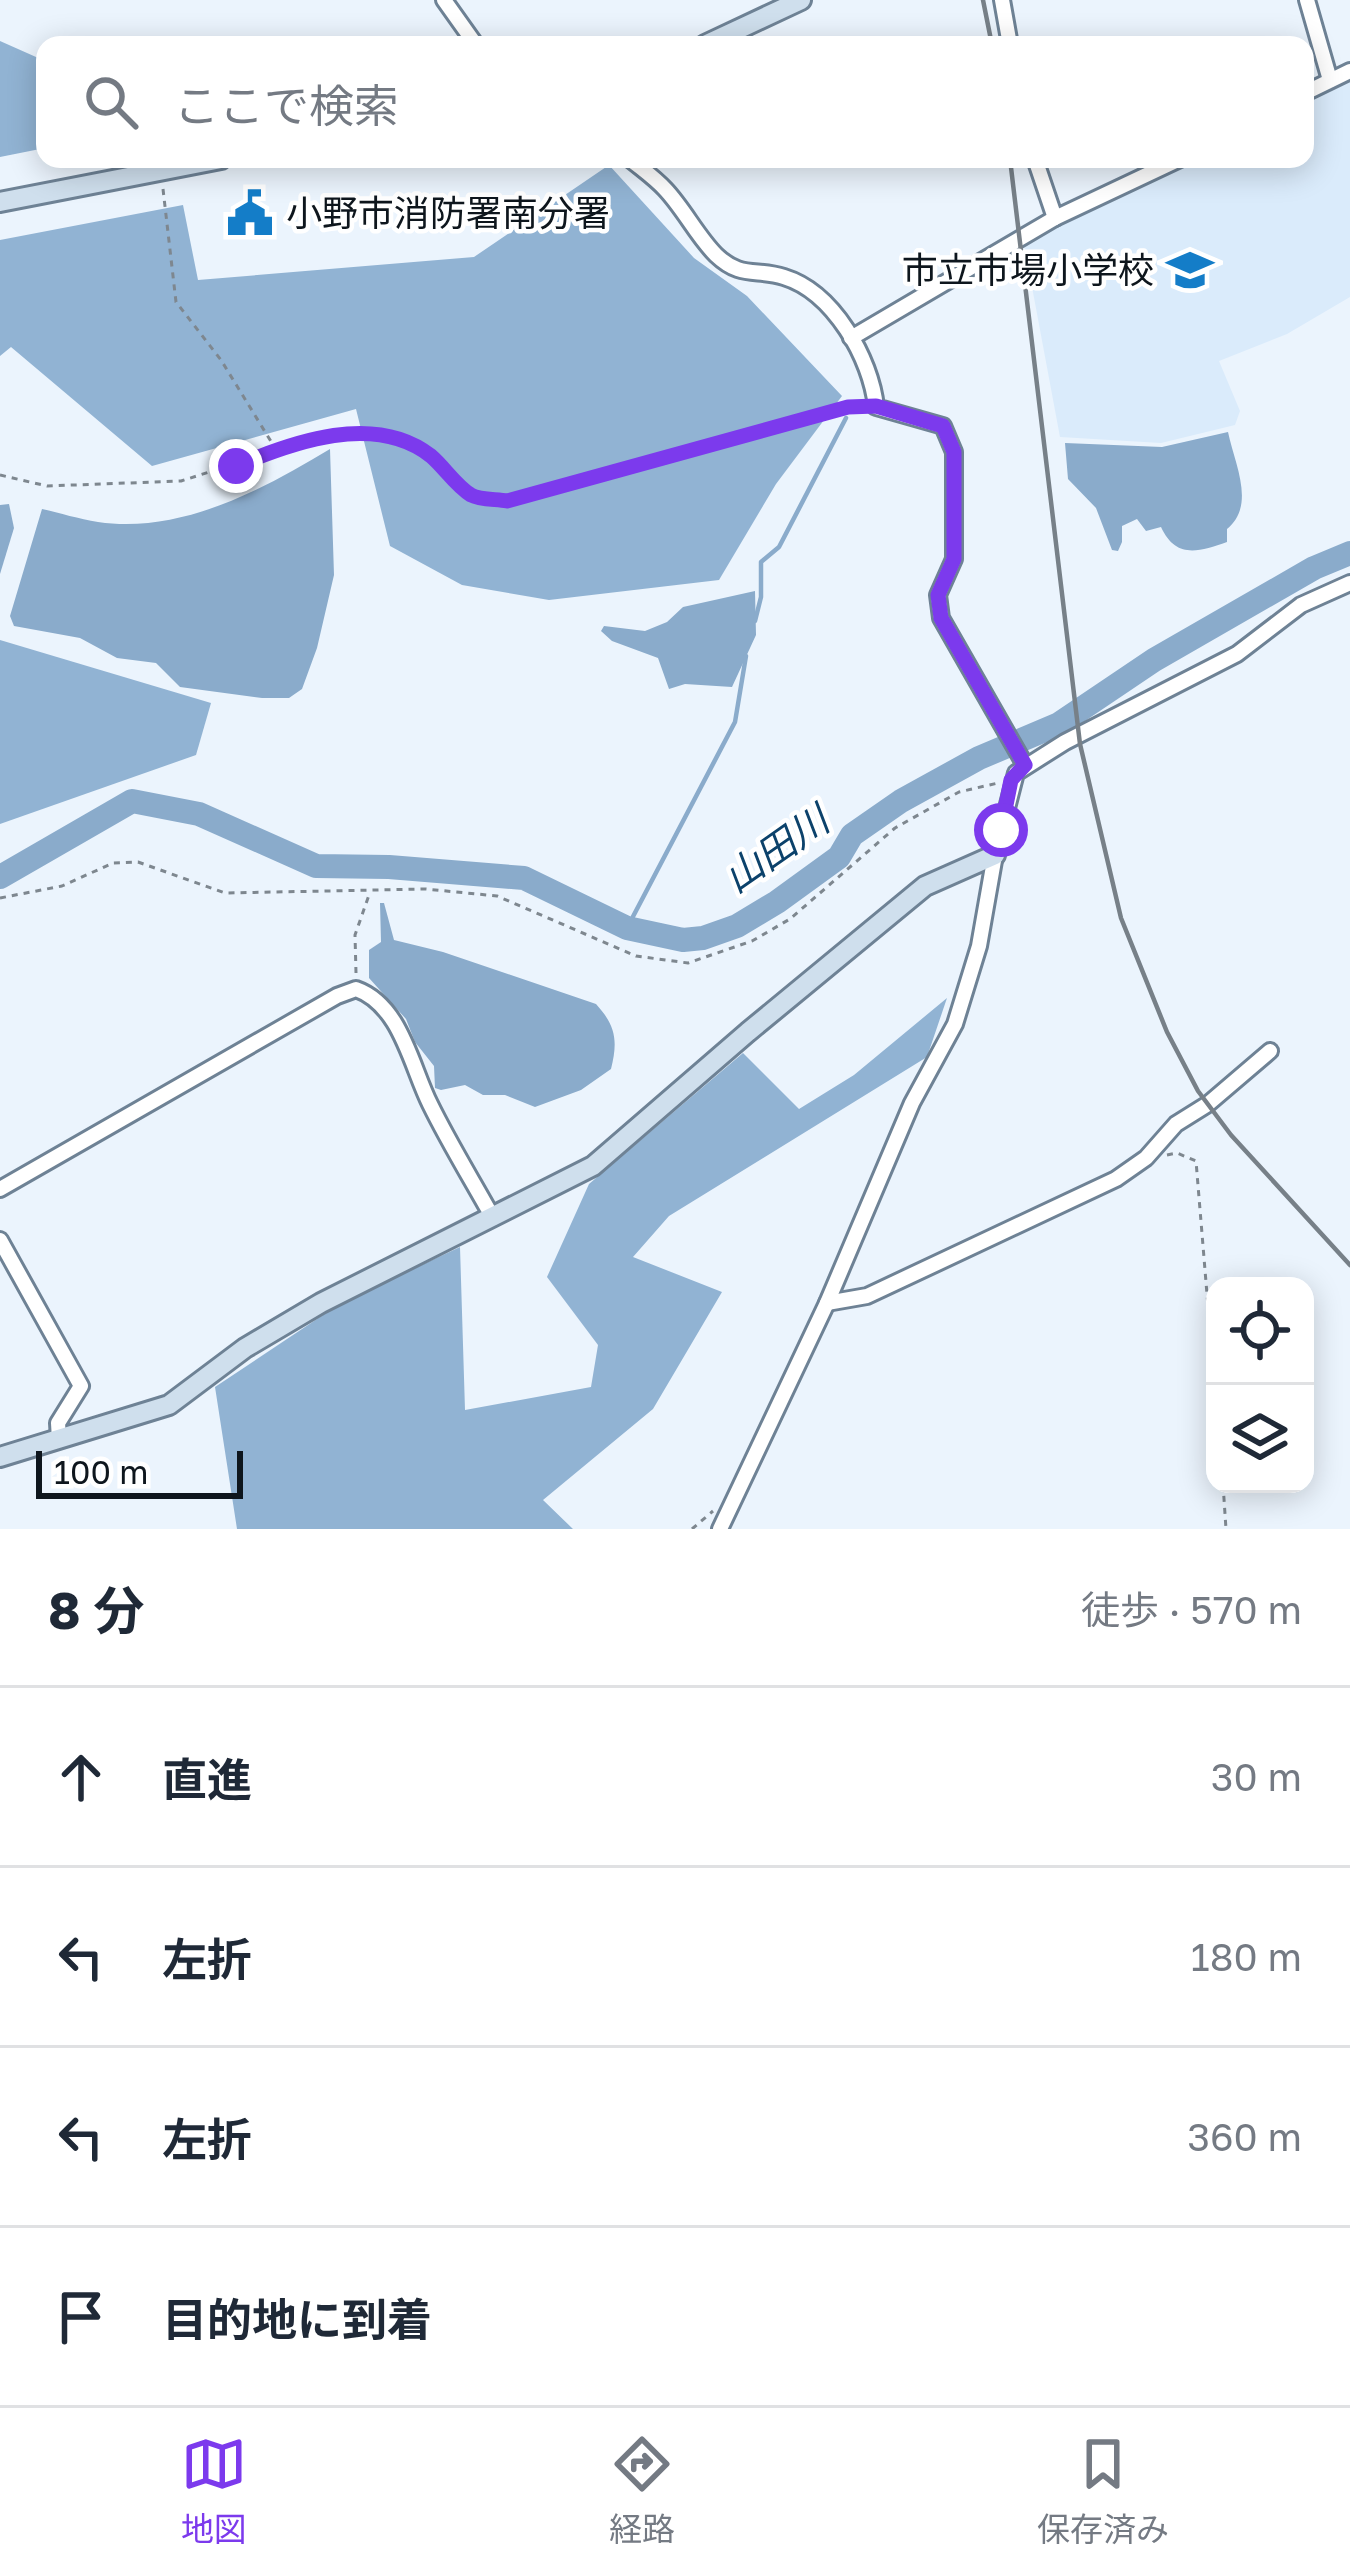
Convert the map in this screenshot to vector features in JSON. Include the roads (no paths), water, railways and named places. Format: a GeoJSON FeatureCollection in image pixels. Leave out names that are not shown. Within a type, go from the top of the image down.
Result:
{"type":"FeatureCollection","features":[{"type":"Feature","properties":{"kind":"street"},"geometry":{"type":"LineString","coordinates":[[444,0],[470,36]]}},
{"type":"Feature","properties":{"kind":"street"},"geometry":{"type":"LineString","coordinates":[[724,36],[801,0]]}},
{"type":"Feature","properties":{"kind":"street"},"geometry":{"type":"LineString","coordinates":[[1307,0],[1330,80]]}},
{"type":"Feature","properties":{"kind":"street"},"geometry":{"type":"LineString","coordinates":[[1004,1],[1009,36]]}},
{"type":"Feature","properties":{"kind":"street"},"geometry":{"type":"LineString","coordinates":[[1314,89],[1350,70]]}},
{"type":"Feature","properties":{"kind":"street"},"geometry":{"type":"LineString","coordinates":[[0,202],[176,168]]}},
{"type":"Feature","properties":{"kind":"street"},"geometry":{"type":"LineString","coordinates":[[641,168],[665,188],[716,254],[739,272],[784,277],[819,294],[851,338],[876,406],[943,426],[954,452],[954,559],[938,595],[941,618],[1025,765]]}},
{"type":"Feature","properties":{"kind":"street"},"geometry":{"type":"LineString","coordinates":[[1038,168],[1054,218]]}},
{"type":"Feature","properties":{"kind":"street"},"geometry":{"type":"LineString","coordinates":[[851,338],[1054,218],[1161,168]]}},
{"type":"Feature","properties":{"kind":"street"},"geometry":{"type":"LineString","coordinates":[[720,1529],[827,1303],[912,1103],[955,1024],[979,946],[1011,780],[1025,765],[1237,654],[1301,605],[1350,583]]}},
{"type":"Feature","properties":{"kind":"street"},"geometry":{"type":"LineString","coordinates":[[0,1456],[169,1405],[245,1348],[321,1303],[593,1166],[925,886],[995,855]]}},
{"type":"Feature","properties":{"kind":"street"},"geometry":{"type":"LineString","coordinates":[[0,1189],[356,989],[370,994],[404,1038],[428,1101],[494,1218]]}},
{"type":"Feature","properties":{"kind":"street"},"geometry":{"type":"LineString","coordinates":[[827,1303],[867,1296],[1116,1179],[1145,1158],[1176,1124],[1208,1104],[1270,1051]]}},
{"type":"Feature","properties":{"kind":"street"},"geometry":{"type":"LineString","coordinates":[[0,1240],[81,1386],[58,1423],[58,1439]]}},
{"type":"Feature","properties":{"kind":"waterway"},"geometry":{"type":"LineString","coordinates":[[755,621],[761,562],[779,547],[846,418]]}},
{"type":"Feature","properties":{"kind":"waterway","name":"山田川"},"geometry":{"type":"LineString","coordinates":[[0,877],[132,801],[199,814],[316,866],[524,878],[627,928],[683,940],[703,938],[737,926],[777,902],[839,857],[852,835],[901,801],[979,758],[1059,724],[1154,660],[1314,568],[1350,553]]}},
{"type":"Feature","properties":{"kind":"waterway"},"geometry":{"type":"LineString","coordinates":[[627,928],[735,722],[746,656]]}},
{"type":"Feature","properties":{"kind":"railway"},"geometry":{"type":"LineString","coordinates":[[983,0],[990,36]]}},
{"type":"Feature","properties":{"kind":"railway"},"geometry":{"type":"LineString","coordinates":[[1011,168],[1080,744],[1121,918],[1167,1032],[1198,1091],[1231,1135],[1350,1265]]}},
{"type":"Feature","properties":{"kind":"place","name":"小野市消防署南分署"},"geometry":{"type":"Point","coordinates":[250,213]}},
{"type":"Feature","properties":{"kind":"place","name":"市立市場小学校"},"geometry":{"type":"Point","coordinates":[1190,270]}}]}
